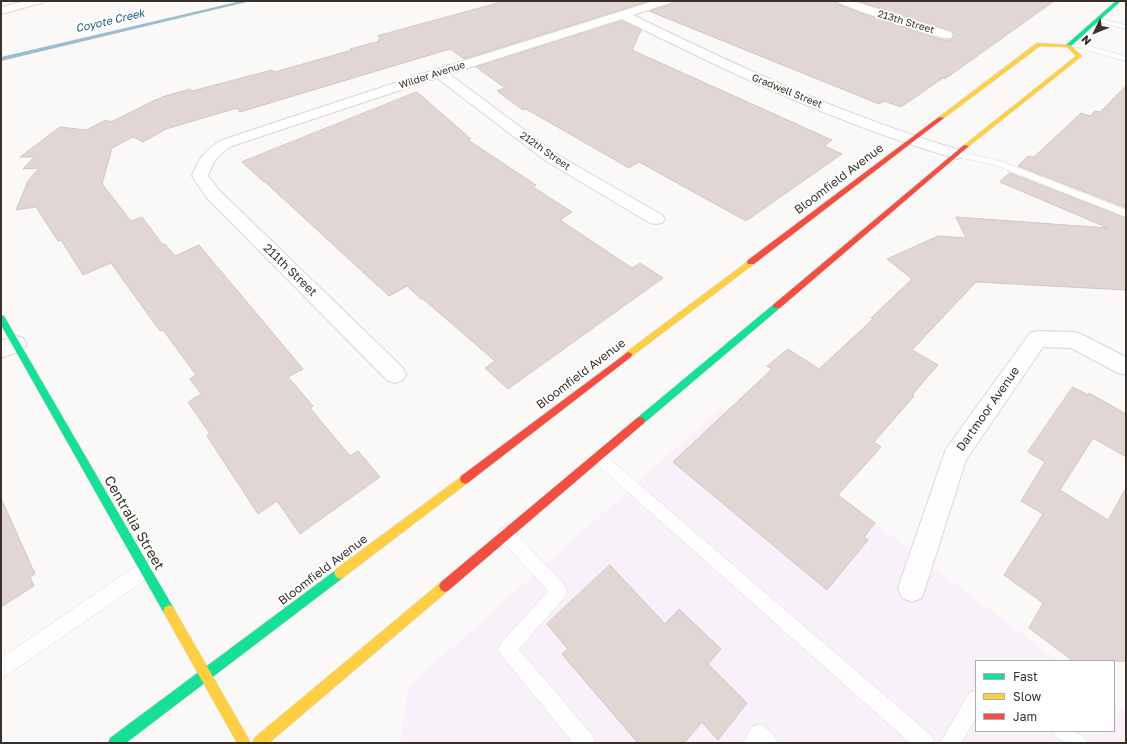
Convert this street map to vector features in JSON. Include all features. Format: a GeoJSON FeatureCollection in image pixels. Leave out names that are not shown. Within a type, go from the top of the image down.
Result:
{"type":"FeatureCollection","features":[{"type":"Feature","properties":{"kind":"street"},"geometry":{"type":"LineString","coordinates":[[1,10],[38,1]]}},
{"type":"Feature","properties":{"kind":"street","name":"Wilder Avenue"},"geometry":{"type":"LineString","coordinates":[[205,161],[212,152],[227,143],[439,73],[666,1]]}},
{"type":"Feature","properties":{"kind":"street","name":"213th Street"},"geometry":{"type":"LineString","coordinates":[[843,1],[866,10],[947,35]]}},
{"type":"Feature","properties":{"kind":"street"},"geometry":{"type":"LineString","coordinates":[[258,743],[957,154],[1079,56],[1070,44],[1097,20],[1115,16],[1119,1]]}},
{"type":"Feature","properties":{"kind":"street","name":"Gradwell Street"},"geometry":{"type":"LineString","coordinates":[[622,14],[735,70],[910,141],[957,154]]}},
{"type":"Feature","properties":{"kind":"street","name":"Bloomfield Avenue"},"geometry":{"type":"LineString","coordinates":[[116,743],[1039,44],[1070,44]]}},
{"type":"Feature","properties":{"kind":"street","name":"212th Street"},"geometry":{"type":"LineString","coordinates":[[439,73],[552,158],[656,219]]}},
{"type":"Feature","properties":{"kind":"street","name":"211th Street"},"geometry":{"type":"LineString","coordinates":[[205,161],[200,176],[213,194],[395,374]]}},
{"type":"Feature","properties":{"kind":"street","name":"Centralia Street"},"geometry":{"type":"LineString","coordinates":[[1,318],[8,347],[145,570],[244,743]]}},
{"type":"Feature","properties":{"kind":"street","name":"Dartmoor Avenue"},"geometry":{"type":"LineString","coordinates":[[912,588],[955,456],[1037,339],[1074,340],[1126,367]]}},
{"type":"Feature","properties":{"kind":"lane"},"geometry":{"type":"LineString","coordinates":[[1097,20],[1126,27]]}},
{"type":"Feature","properties":{"kind":"lane"},"geometry":{"type":"LineString","coordinates":[[1070,44],[1126,59]]}},
{"type":"Feature","properties":{"kind":"lane"},"geometry":{"type":"LineString","coordinates":[[957,154],[998,163],[1126,214]]}},
{"type":"Feature","properties":{"kind":"lane"},"geometry":{"type":"LineString","coordinates":[[598,457],[925,743]]}},
{"type":"Feature","properties":{"kind":"lane"},"geometry":{"type":"LineString","coordinates":[[506,534],[559,591],[507,649],[586,743]]}},
{"type":"Feature","properties":{"kind":"lane"},"geometry":{"type":"LineString","coordinates":[[1,668],[145,570]]}},
{"type":"Feature","properties":{"kind":"lane"},"geometry":{"type":"LineString","coordinates":[[950,743],[975,702]]}},
{"type":"Feature","properties":{"kind":"lane"},"geometry":{"type":"LineString","coordinates":[[1063,732],[1077,743]]}},
{"type":"Feature","properties":{"kind":"lane"},"geometry":{"type":"LineString","coordinates":[[753,743],[759,734],[768,743]]}},
{"type":"Feature","properties":{"kind":"shaded area"},"geometry":{"type":"Polygon","coordinates":[[[721,408],[1057,660],[975,660],[975,732],[1115,732],[1115,704],[1126,712],[1126,743],[400,743],[408,687],[721,408]]]}},
{"type":"Feature","properties":{"kind":"building"},"geometry":{"type":"Polygon","coordinates":[[[505,1],[649,1],[464,59],[450,49],[240,112],[237,108],[166,129],[143,142],[133,137],[112,148],[102,184],[131,221],[142,217],[163,245],[165,244],[175,256],[199,245],[303,369],[288,377],[313,406],[310,408],[350,456],[358,451],[380,477],[300,534],[277,501],[258,514],[207,436],[210,434],[188,402],[201,394],[190,379],[196,375],[163,330],[160,331],[111,263],[83,275],[61,240],[58,241],[36,207],[16,210],[28,181],[39,168],[23,169],[34,157],[20,157],[60,127],[86,130],[106,120],[111,122],[162,97],[190,89],[192,91],[272,70],[275,72],[380,41],[378,40],[381,39],[378,36],[505,1]]]}},
{"type":"Feature","properties":{"kind":"building"},"geometry":{"type":"Polygon","coordinates":[[[674,1],[836,1],[838,4],[861,13],[943,40],[951,40],[954,34],[951,31],[858,1],[1054,1],[945,79],[943,78],[901,107],[884,101],[879,104],[649,11],[670,4],[674,1]]]}},
{"type":"Feature","properties":{"kind":"building"},"geometry":{"type":"Polygon","coordinates":[[[622,21],[641,30],[632,50],[832,140],[824,146],[842,154],[746,221],[639,162],[629,168],[526,109],[523,110],[497,91],[505,88],[476,67],[622,21]]]}},
{"type":"Feature","properties":{"kind":"building"},"geometry":{"type":"Polygon","coordinates":[[[1126,86],[1126,208],[1018,166],[1027,157],[1034,157],[1081,113],[1090,116],[1095,111],[1100,112],[1126,86]]]}},
{"type":"Feature","properties":{"kind":"building"},"geometry":{"type":"Polygon","coordinates":[[[417,92],[471,139],[468,140],[536,185],[533,187],[572,212],[560,220],[632,268],[640,263],[663,278],[508,389],[485,368],[495,361],[423,299],[421,299],[407,286],[389,296],[242,162],[417,92]]]}},
{"type":"Feature","properties":{"kind":"building"},"geometry":{"type":"Polygon","coordinates":[[[1010,173],[1126,218],[1126,290],[976,282],[912,350],[938,365],[912,395],[914,396],[874,442],[881,447],[838,495],[875,523],[864,537],[868,540],[827,590],[673,462],[772,369],[767,366],[788,349],[819,369],[873,319],[871,318],[912,279],[887,259],[938,236],[966,238],[956,217],[1108,228],[1000,182],[1010,173]]]}},
{"type":"Feature","properties":{"kind":"building"},"geometry":{"type":"Polygon","coordinates":[[[1073,387],[1088,395],[1089,393],[1126,414],[1126,457],[1093,438],[1060,490],[1108,520],[1126,488],[1126,661],[1072,660],[1029,628],[1043,603],[1004,575],[1043,514],[1021,501],[1045,462],[1028,452],[1073,387]]]}},
{"type":"Feature","properties":{"kind":"building"},"geometry":{"type":"Polygon","coordinates":[[[1,498],[35,574],[30,577],[34,586],[1,607],[1,498]]]}},
{"type":"Feature","properties":{"kind":"building"},"geometry":{"type":"Polygon","coordinates":[[[610,565],[665,624],[679,609],[721,649],[708,664],[747,703],[718,740],[702,722],[684,743],[638,743],[562,654],[568,649],[547,624],[610,565]]]}},
{"type":"Feature","properties":{"kind":"waterway","name":"Coyote Creek"},"geometry":{"type":"LineString","coordinates":[[1,59],[248,1]]}},
{"type":"Feature","properties":{"kind":"traffic: fast"},"geometry":{"type":"LineString","coordinates":[[1068,46],[1119,1]]}},
{"type":"Feature","properties":{"kind":"traffic: fast"},"geometry":{"type":"LineString","coordinates":[[640,421],[777,306]]}},
{"type":"Feature","properties":{"kind":"traffic: fast"},"geometry":{"type":"LineString","coordinates":[[1,318],[169,611]]}},
{"type":"Feature","properties":{"kind":"traffic: fast"},"geometry":{"type":"LineString","coordinates":[[115,743],[340,573]]}},
{"type":"Feature","properties":{"kind":"traffic: slow"},"geometry":{"type":"LineString","coordinates":[[941,118],[1039,44],[1068,46],[1079,56],[966,146]]}},
{"type":"Feature","properties":{"kind":"traffic: slow"},"geometry":{"type":"LineString","coordinates":[[628,355],[751,262]]}},
{"type":"Feature","properties":{"kind":"traffic: slow"},"geometry":{"type":"LineString","coordinates":[[340,573],[465,479]]}},
{"type":"Feature","properties":{"kind":"traffic: slow"},"geometry":{"type":"LineString","coordinates":[[259,743],[445,586]]}},
{"type":"Feature","properties":{"kind":"traffic: slow"},"geometry":{"type":"LineString","coordinates":[[169,611],[244,743]]}},
{"type":"Feature","properties":{"kind":"traffic: jam"},"geometry":{"type":"LineString","coordinates":[[751,262],[941,118]]}},
{"type":"Feature","properties":{"kind":"traffic: jam"},"geometry":{"type":"LineString","coordinates":[[777,306],[966,146]]}},
{"type":"Feature","properties":{"kind":"traffic: jam"},"geometry":{"type":"LineString","coordinates":[[465,479],[628,355]]}},
{"type":"Feature","properties":{"kind":"traffic: jam"},"geometry":{"type":"LineString","coordinates":[[445,586],[640,421]]}}]}
